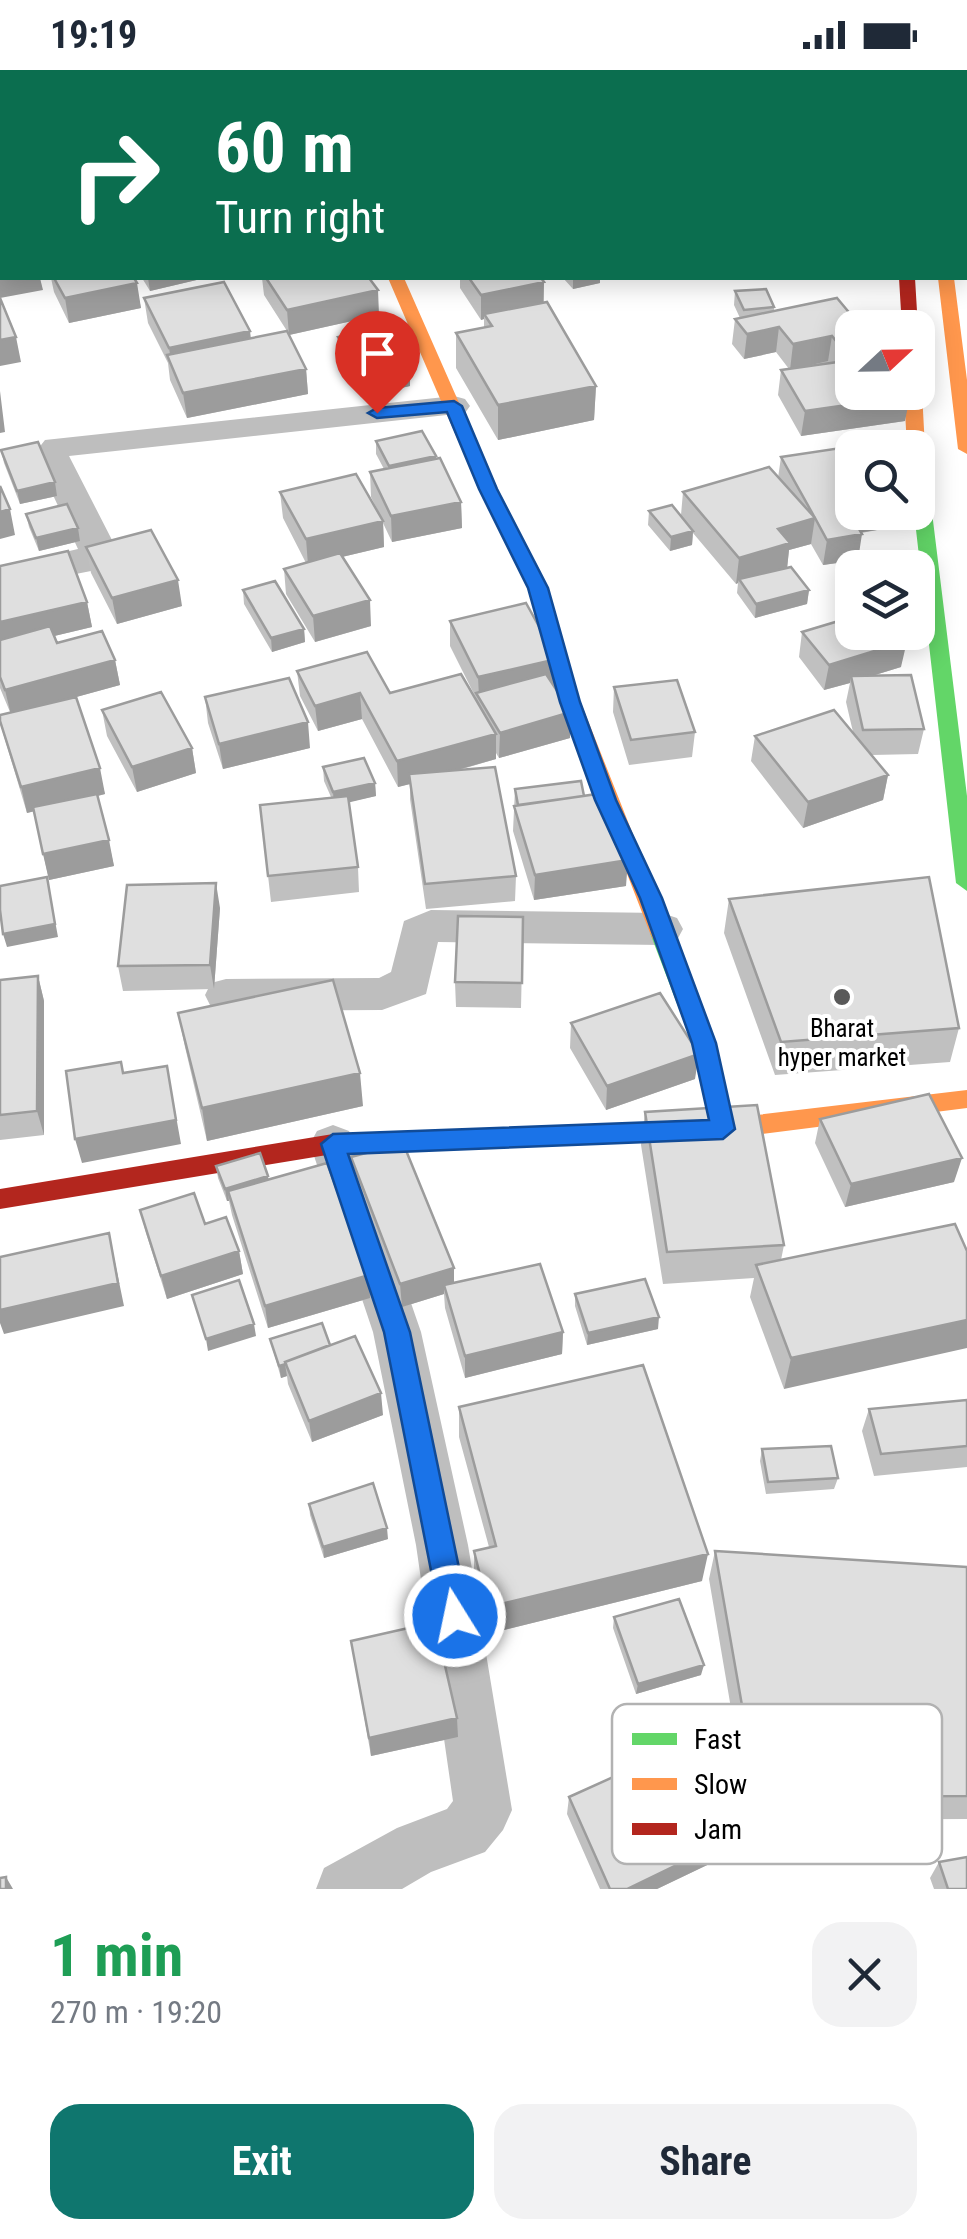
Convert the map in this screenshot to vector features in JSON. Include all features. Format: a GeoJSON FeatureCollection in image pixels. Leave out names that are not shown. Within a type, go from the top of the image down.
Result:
{"type":"FeatureCollection","features":[{"type":"Feature","properties":{"kind":"street"},"geometry":{"type":"LineString","coordinates":[[397,280],[488,489],[538,588],[565,689],[704,1043],[723,1129]]}},
{"type":"Feature","properties":{"kind":"street"},"geometry":{"type":"LineString","coordinates":[[907,280],[909,310]]}},
{"type":"Feature","properties":{"kind":"street"},"geometry":{"type":"LineString","coordinates":[[941,439],[946,280]]}},
{"type":"Feature","properties":{"kind":"street"},"geometry":{"type":"LineString","coordinates":[[0,578],[84,562],[96,553],[95,540],[51,454],[58,447],[454,406]]}},
{"type":"Feature","properties":{"kind":"street"},"geometry":{"type":"LineString","coordinates":[[924,410],[941,439]]}},
{"type":"Feature","properties":{"kind":"street"},"geometry":{"type":"LineString","coordinates":[[926,530],[961,789],[967,883]]}},
{"type":"Feature","properties":{"kind":"street"},"geometry":{"type":"LineString","coordinates":[[226,995],[382,994],[399,990],[410,982],[420,932],[431,926],[662,930]]}},
{"type":"Feature","properties":{"kind":"street"},"geometry":{"type":"LineString","coordinates":[[0,1198],[333,1144],[723,1129],[967,1099]]}},
{"type":"Feature","properties":{"kind":"street"},"geometry":{"type":"LineString","coordinates":[[333,1144],[397,1332],[446,1562],[482,1810],[465,1832],[417,1848],[344,1889]]}},
{"type":"Feature","properties":{"kind":"building"},"geometry":{"type":"Polygon","coordinates":[[[55,280],[137,283],[65,298],[55,280]]]}},
{"type":"Feature","properties":{"kind":"building"},"geometry":{"type":"Polygon","coordinates":[[[267,280],[370,280],[378,290],[287,310],[267,280]]]}},
{"type":"Feature","properties":{"kind":"building"},"geometry":{"type":"Polygon","coordinates":[[[470,280],[544,282],[481,295],[470,280]]]}},
{"type":"Feature","properties":{"kind":"building"},"geometry":{"type":"Polygon","coordinates":[[[224,282],[250,331],[169,348],[144,298],[224,282]]]}},
{"type":"Feature","properties":{"kind":"building"},"geometry":{"type":"Polygon","coordinates":[[[766,289],[774,307],[744,310],[735,291],[766,289]]]}},
{"type":"Feature","properties":{"kind":"building"},"geometry":{"type":"Polygon","coordinates":[[[0,298],[16,337],[0,340],[0,298]]]}},
{"type":"Feature","properties":{"kind":"building"},"geometry":{"type":"Polygon","coordinates":[[[837,298],[847,310],[835,310],[835,340],[832,336],[793,344],[779,327],[747,334],[735,319],[837,298]]]}},
{"type":"Feature","properties":{"kind":"building"},"geometry":{"type":"Polygon","coordinates":[[[547,302],[596,386],[498,405],[456,333],[492,326],[484,314],[547,302]]]}},
{"type":"Feature","properties":{"kind":"building"},"geometry":{"type":"Polygon","coordinates":[[[387,326],[410,361],[360,372],[338,337],[387,326]]]}},
{"type":"Feature","properties":{"kind":"building"},"geometry":{"type":"Polygon","coordinates":[[[287,331],[306,369],[183,393],[167,355],[287,331]]]}},
{"type":"Feature","properties":{"kind":"building"},"geometry":{"type":"Polygon","coordinates":[[[835,362],[835,407],[805,411],[781,370],[835,362]]]}},
{"type":"Feature","properties":{"kind":"building"},"geometry":{"type":"Polygon","coordinates":[[[422,431],[436,456],[389,466],[376,441],[422,431]]]}},
{"type":"Feature","properties":{"kind":"building"},"geometry":{"type":"Polygon","coordinates":[[[38,442],[55,482],[17,491],[1,450],[38,442]]]}},
{"type":"Feature","properties":{"kind":"building"},"geometry":{"type":"Polygon","coordinates":[[[835,449],[835,530],[860,530],[862,534],[827,540],[781,457],[835,449]]]}},
{"type":"Feature","properties":{"kind":"building"},"geometry":{"type":"Polygon","coordinates":[[[440,458],[461,502],[391,516],[370,472],[440,458]]]}},
{"type":"Feature","properties":{"kind":"building"},"geometry":{"type":"Polygon","coordinates":[[[769,467],[815,518],[778,529],[790,543],[739,558],[683,492],[769,467]]]}},
{"type":"Feature","properties":{"kind":"building"},"geometry":{"type":"Polygon","coordinates":[[[356,474],[383,521],[306,539],[280,492],[356,474]]]}},
{"type":"Feature","properties":{"kind":"building"},"geometry":{"type":"Polygon","coordinates":[[[0,486],[10,509],[0,512],[0,486]]]}},
{"type":"Feature","properties":{"kind":"building"},"geometry":{"type":"Polygon","coordinates":[[[67,504],[78,528],[36,538],[26,514],[67,504]]]}},
{"type":"Feature","properties":{"kind":"building"},"geometry":{"type":"Polygon","coordinates":[[[672,505],[693,531],[671,537],[649,511],[672,505]]]}},
{"type":"Feature","properties":{"kind":"building"},"geometry":{"type":"Polygon","coordinates":[[[151,530],[178,580],[112,598],[86,547],[151,530]]]}},
{"type":"Feature","properties":{"kind":"building"},"geometry":{"type":"Polygon","coordinates":[[[68,551],[87,602],[0,622],[0,566],[68,551]]]}},
{"type":"Feature","properties":{"kind":"building"},"geometry":{"type":"Polygon","coordinates":[[[340,553],[370,600],[313,616],[284,569],[340,553]]]}},
{"type":"Feature","properties":{"kind":"building"},"geometry":{"type":"Polygon","coordinates":[[[791,567],[809,590],[756,604],[739,579],[791,567]]]}},
{"type":"Feature","properties":{"kind":"building"},"geometry":{"type":"Polygon","coordinates":[[[275,581],[304,629],[271,638],[243,590],[275,581]]]}},
{"type":"Feature","properties":{"kind":"building"},"geometry":{"type":"Polygon","coordinates":[[[526,603],[557,659],[478,677],[450,621],[526,603]]]}},
{"type":"Feature","properties":{"kind":"building"},"geometry":{"type":"Polygon","coordinates":[[[835,622],[835,650],[878,650],[829,665],[802,632],[835,622]]]}},
{"type":"Feature","properties":{"kind":"building"},"geometry":{"type":"Polygon","coordinates":[[[50,626],[57,643],[102,631],[115,660],[5,690],[0,677],[0,640],[50,626]]]}},
{"type":"Feature","properties":{"kind":"building"},"geometry":{"type":"Polygon","coordinates":[[[367,652],[390,693],[461,674],[496,734],[397,761],[360,693],[315,706],[297,671],[367,652]]]}},
{"type":"Feature","properties":{"kind":"building"},"geometry":{"type":"Polygon","coordinates":[[[546,674],[571,712],[500,733],[476,693],[546,674]]]}},
{"type":"Feature","properties":{"kind":"building"},"geometry":{"type":"Polygon","coordinates":[[[911,675],[924,729],[863,730],[851,676],[911,675]]]}},
{"type":"Feature","properties":{"kind":"building"},"geometry":{"type":"Polygon","coordinates":[[[289,678],[308,722],[219,744],[205,697],[289,678]]]}},
{"type":"Feature","properties":{"kind":"building"},"geometry":{"type":"Polygon","coordinates":[[[677,680],[695,732],[631,740],[614,687],[677,680]]]}},
{"type":"Feature","properties":{"kind":"building"},"geometry":{"type":"Polygon","coordinates":[[[161,692],[192,748],[132,767],[102,710],[161,692]]]}},
{"type":"Feature","properties":{"kind":"building"},"geometry":{"type":"Polygon","coordinates":[[[76,697],[100,768],[21,787],[0,715],[76,697]]]}},
{"type":"Feature","properties":{"kind":"building"},"geometry":{"type":"Polygon","coordinates":[[[834,710],[888,775],[808,802],[755,736],[834,710]]]}},
{"type":"Feature","properties":{"kind":"building"},"geometry":{"type":"Polygon","coordinates":[[[364,758],[375,783],[333,792],[323,767],[364,758]]]}},
{"type":"Feature","properties":{"kind":"building"},"geometry":{"type":"Polygon","coordinates":[[[495,767],[516,876],[425,884],[409,774],[495,767]]]}},
{"type":"Feature","properties":{"kind":"building"},"geometry":{"type":"Polygon","coordinates":[[[581,781],[584,796],[518,805],[515,789],[581,781]]]}},
{"type":"Feature","properties":{"kind":"building"},"geometry":{"type":"Polygon","coordinates":[[[604,793],[628,860],[535,875],[514,806],[604,793]]]}},
{"type":"Feature","properties":{"kind":"building"},"geometry":{"type":"Polygon","coordinates":[[[97,794],[109,840],[43,854],[33,807],[97,794]]]}},
{"type":"Feature","properties":{"kind":"building"},"geometry":{"type":"Polygon","coordinates":[[[348,796],[358,867],[268,876],[260,805],[348,796]]]}},
{"type":"Feature","properties":{"kind":"building"},"geometry":{"type":"Polygon","coordinates":[[[47,877],[55,924],[3,934],[0,886],[47,877]]]}},
{"type":"Feature","properties":{"kind":"building","name":"Bharat hyper market"},"geometry":{"type":"Polygon","coordinates":[[[929,877],[959,1028],[781,1042],[729,899],[929,877]]]}},
{"type":"Feature","properties":{"kind":"building"},"geometry":{"type":"Polygon","coordinates":[[[216,883],[210,965],[118,966],[127,885],[216,883]]]}},
{"type":"Feature","properties":{"kind":"building"},"geometry":{"type":"Polygon","coordinates":[[[458,916],[523,917],[522,983],[455,982],[458,916]]]}},
{"type":"Feature","properties":{"kind":"building"},"geometry":{"type":"Polygon","coordinates":[[[38,976],[37,1111],[0,1115],[0,980],[38,976]]]}},
{"type":"Feature","properties":{"kind":"building"},"geometry":{"type":"Polygon","coordinates":[[[333,980],[360,1073],[202,1108],[178,1013],[333,980]]]}},
{"type":"Feature","properties":{"kind":"building"},"geometry":{"type":"Polygon","coordinates":[[[660,993],[699,1054],[607,1086],[571,1023],[660,993]]]}},
{"type":"Feature","properties":{"kind":"building"},"geometry":{"type":"Polygon","coordinates":[[[121,1062],[123,1073],[167,1066],[176,1120],[75,1139],[66,1071],[121,1062]]]}},
{"type":"Feature","properties":{"kind":"building"},"geometry":{"type":"Polygon","coordinates":[[[929,1094],[962,1158],[851,1184],[820,1119],[929,1094]]]}},
{"type":"Feature","properties":{"kind":"building"},"geometry":{"type":"Polygon","coordinates":[[[757,1105],[784,1245],[667,1252],[645,1112],[757,1105]]]}},
{"type":"Feature","properties":{"kind":"building"},"geometry":{"type":"Polygon","coordinates":[[[403,1143],[454,1268],[400,1284],[351,1157],[403,1143]]]}},
{"type":"Feature","properties":{"kind":"building"},"geometry":{"type":"Polygon","coordinates":[[[260,1153],[268,1176],[225,1189],[216,1166],[260,1153]]]}},
{"type":"Feature","properties":{"kind":"building"},"geometry":{"type":"Polygon","coordinates":[[[327,1163],[369,1275],[265,1306],[228,1191],[327,1163]]]}},
{"type":"Feature","properties":{"kind":"building"},"geometry":{"type":"Polygon","coordinates":[[[194,1193],[205,1224],[226,1217],[239,1251],[161,1276],[140,1210],[194,1193]]]}},
{"type":"Feature","properties":{"kind":"building"},"geometry":{"type":"Polygon","coordinates":[[[955,1224],[967,1251],[967,1320],[791,1358],[756,1265],[955,1224]]]}},
{"type":"Feature","properties":{"kind":"building"},"geometry":{"type":"Polygon","coordinates":[[[109,1233],[118,1283],[0,1310],[0,1257],[109,1233]]]}},
{"type":"Feature","properties":{"kind":"building"},"geometry":{"type":"Polygon","coordinates":[[[540,1264],[563,1332],[465,1356],[444,1285],[540,1264]]]}},
{"type":"Feature","properties":{"kind":"building"},"geometry":{"type":"Polygon","coordinates":[[[645,1279],[659,1317],[588,1333],[575,1294],[645,1279]]]}},
{"type":"Feature","properties":{"kind":"building"},"geometry":{"type":"Polygon","coordinates":[[[239,1280],[254,1324],[206,1339],[192,1295],[239,1280]]]}},
{"type":"Feature","properties":{"kind":"building"},"geometry":{"type":"Polygon","coordinates":[[[322,1323],[330,1345],[279,1366],[270,1339],[322,1323]]]}},
{"type":"Feature","properties":{"kind":"building"},"geometry":{"type":"Polygon","coordinates":[[[355,1336],[381,1393],[309,1421],[285,1362],[355,1336]]]}},
{"type":"Feature","properties":{"kind":"building"},"geometry":{"type":"Polygon","coordinates":[[[643,1365],[708,1554],[488,1607],[474,1551],[496,1546],[459,1407],[643,1365]]]}},
{"type":"Feature","properties":{"kind":"building"},"geometry":{"type":"Polygon","coordinates":[[[967,1400],[967,1446],[881,1454],[869,1409],[967,1400]]]}},
{"type":"Feature","properties":{"kind":"building"},"geometry":{"type":"Polygon","coordinates":[[[831,1446],[838,1478],[768,1482],[762,1449],[831,1446]]]}},
{"type":"Feature","properties":{"kind":"building"},"geometry":{"type":"Polygon","coordinates":[[[373,1483],[387,1528],[323,1547],[309,1504],[373,1483]]]}},
{"type":"Feature","properties":{"kind":"building"},"geometry":{"type":"Polygon","coordinates":[[[715,1551],[967,1567],[967,1796],[942,1796],[942,1704],[742,1704],[715,1551]]]}},
{"type":"Feature","properties":{"kind":"building"},"geometry":{"type":"Polygon","coordinates":[[[679,1599],[704,1665],[638,1684],[614,1617],[679,1599]]]}},
{"type":"Feature","properties":{"kind":"building"},"geometry":{"type":"Polygon","coordinates":[[[435,1622],[457,1718],[369,1738],[351,1641],[435,1622]]]}},
{"type":"Feature","properties":{"kind":"building"},"geometry":{"type":"Polygon","coordinates":[[[612,1778],[612,1864],[678,1864],[627,1889],[610,1889],[569,1797],[612,1778]]]}},
{"type":"Feature","properties":{"kind":"building"},"geometry":{"type":"Polygon","coordinates":[[[967,1857],[967,1889],[948,1889],[942,1861],[967,1857]]]}},
{"type":"Feature","properties":{"kind":"building"},"geometry":{"type":"Polygon","coordinates":[[[6,1877],[6,1889],[0,1889],[0,1878],[6,1877]]]}},
{"type":"Feature","properties":{"kind":"traffic: fast"},"geometry":{"type":"LineString","coordinates":[[925,530],[967,883]]}},
{"type":"Feature","properties":{"kind":"traffic: fast"},"geometry":{"type":"LineString","coordinates":[[661,933],[704,1043],[723,1129]]}},
{"type":"Feature","properties":{"kind":"traffic: slow"},"geometry":{"type":"LineString","coordinates":[[397,280],[488,489],[538,588],[558,670],[661,933]]}},
{"type":"Feature","properties":{"kind":"traffic: slow"},"geometry":{"type":"LineString","coordinates":[[946,280],[967,449]]}},
{"type":"Feature","properties":{"kind":"traffic: slow"},"geometry":{"type":"LineString","coordinates":[[914,410],[915,430]]}},
{"type":"Feature","properties":{"kind":"traffic: slow"},"geometry":{"type":"LineString","coordinates":[[522,1137],[723,1129],[967,1099]]}},
{"type":"Feature","properties":{"kind":"traffic: jam"},"geometry":{"type":"LineString","coordinates":[[907,280],[909,310]]}},
{"type":"Feature","properties":{"kind":"traffic: jam"},"geometry":{"type":"LineString","coordinates":[[0,1199],[333,1144],[522,1137]]}},
{"type":"Feature","properties":{"kind":"place","name":"Bharat hyper market"},"geometry":{"type":"Point","coordinates":[842,997]}},
{"type":"Feature","properties":{"kind":"route"},"geometry":{"type":"LineString","coordinates":[[377,413],[454,406],[488,489],[538,588],[558,670],[606,800],[651,898],[704,1043],[723,1129],[333,1144],[397,1332],[455,1616]]}}]}
